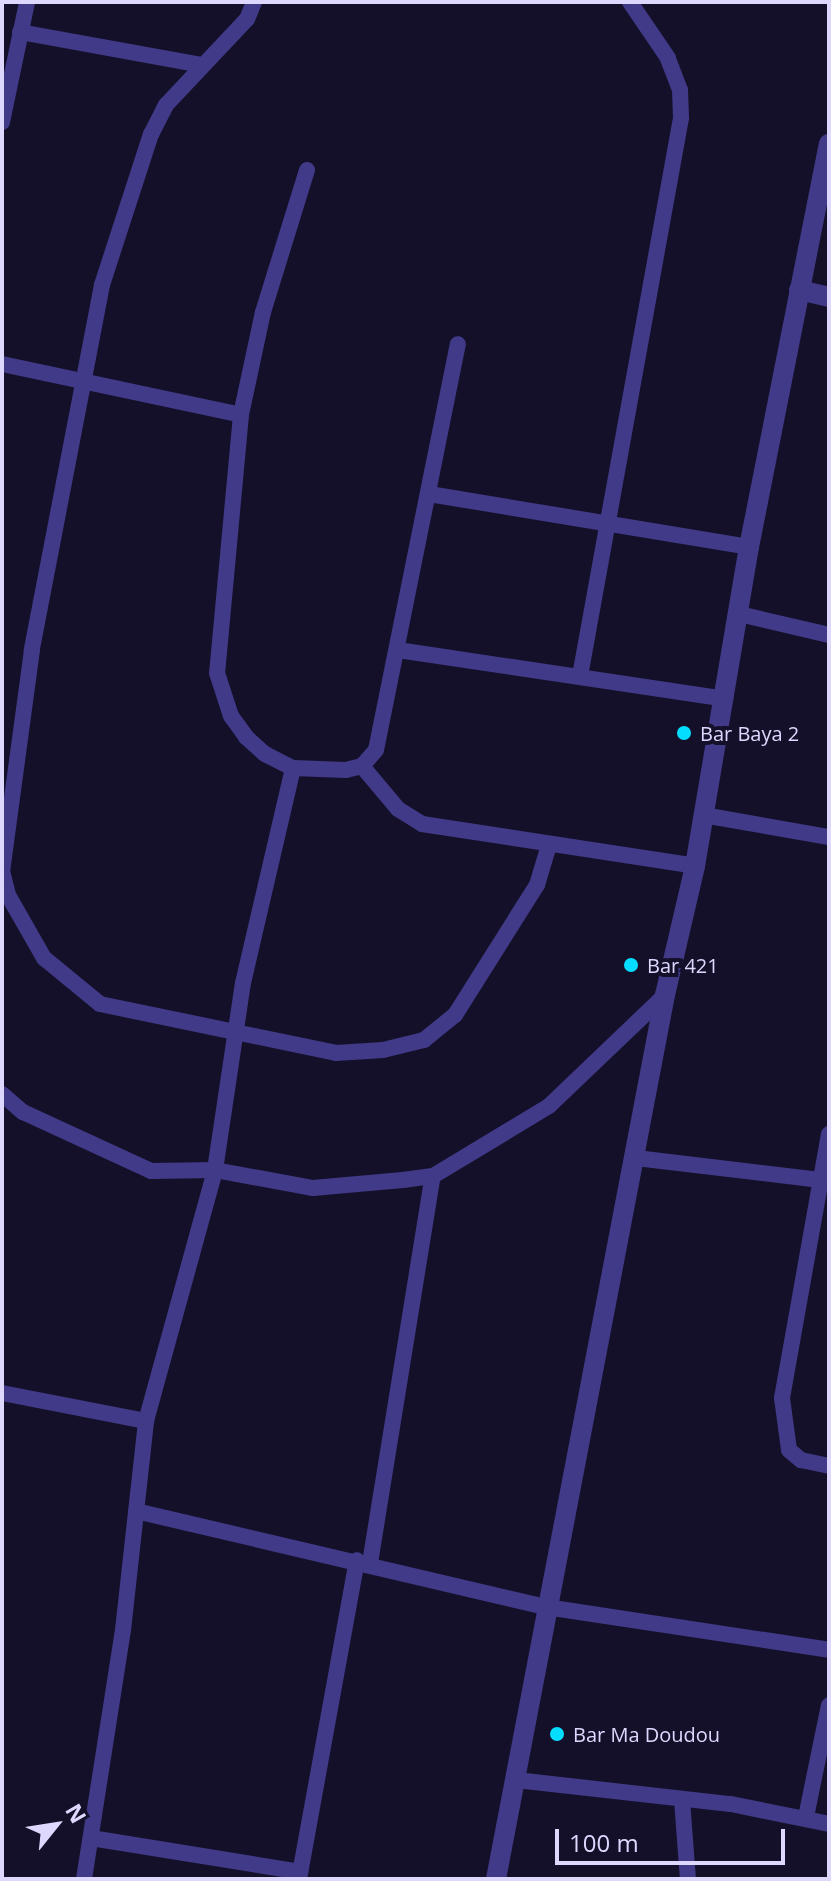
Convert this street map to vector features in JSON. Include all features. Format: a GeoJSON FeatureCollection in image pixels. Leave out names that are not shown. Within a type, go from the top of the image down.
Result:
{"type":"FeatureCollection","features":[{"type":"Feature","properties":{"kind":"street"},"geometry":{"type":"LineString","coordinates":[[2,122],[27,2]]}},
{"type":"Feature","properties":{"kind":"street"},"geometry":{"type":"LineString","coordinates":[[254,2],[247,19],[166,105],[151,134],[102,285],[17,752],[2,871],[8,895],[20,925],[44,958],[82,993],[110,1007],[163,1020],[237,1028],[336,1053],[383,1050],[424,1040],[455,1015],[537,885],[549,845]]}},
{"type":"Feature","properties":{"kind":"street"},"geometry":{"type":"LineString","coordinates":[[580,676],[681,118],[680,90],[668,58],[630,2]]}},
{"type":"Feature","properties":{"kind":"street"},"geometry":{"type":"LineString","coordinates":[[20,32],[201,65]]}},
{"type":"Feature","properties":{"kind":"street"},"geometry":{"type":"LineString","coordinates":[[496,1879],[665,995],[695,866],[749,547],[829,144]]}},
{"type":"Feature","properties":{"kind":"street"},"geometry":{"type":"LineString","coordinates":[[307,170],[263,312],[241,415],[217,673],[231,716],[246,737],[265,754],[293,768],[362,766]]}},
{"type":"Feature","properties":{"kind":"street"},"geometry":{"type":"LineString","coordinates":[[799,290],[829,297]]}},
{"type":"Feature","properties":{"kind":"street"},"geometry":{"type":"LineString","coordinates":[[362,766],[384,730],[458,344]]}},
{"type":"Feature","properties":{"kind":"street"},"geometry":{"type":"LineString","coordinates":[[2,364],[241,415]]}},
{"type":"Feature","properties":{"kind":"street"},"geometry":{"type":"LineString","coordinates":[[429,494],[610,521],[749,547]]}},
{"type":"Feature","properties":{"kind":"street"},"geometry":{"type":"LineString","coordinates":[[739,614],[829,635]]}},
{"type":"Feature","properties":{"kind":"street"},"geometry":{"type":"LineString","coordinates":[[398,650],[725,699]]}},
{"type":"Feature","properties":{"kind":"street"},"geometry":{"type":"LineString","coordinates":[[362,766],[398,809],[422,824],[695,866]]}},
{"type":"Feature","properties":{"kind":"street"},"geometry":{"type":"LineString","coordinates":[[84,1879],[146,1421],[215,1170],[237,1028],[293,768]]}},
{"type":"Feature","properties":{"kind":"street"},"geometry":{"type":"LineString","coordinates":[[703,815],[829,837]]}},
{"type":"Feature","properties":{"kind":"street"},"geometry":{"type":"LineString","coordinates":[[2,1094],[23,1112],[151,1171],[215,1170],[313,1188],[433,1176],[549,1106],[665,995]]}},
{"type":"Feature","properties":{"kind":"street"},"geometry":{"type":"LineString","coordinates":[[829,1134],[825,1180],[784,1368],[782,1414],[789,1450],[801,1460],[829,1466]]}},
{"type":"Feature","properties":{"kind":"street"},"geometry":{"type":"LineString","coordinates":[[636,1158],[825,1180]]}},
{"type":"Feature","properties":{"kind":"street"},"geometry":{"type":"LineString","coordinates":[[91,1838],[299,1876],[363,1561],[433,1176]]}},
{"type":"Feature","properties":{"kind":"street"},"geometry":{"type":"LineString","coordinates":[[2,1393],[146,1421]]}},
{"type":"Feature","properties":{"kind":"street"},"geometry":{"type":"LineString","coordinates":[[136,1511],[363,1561],[546,1607],[829,1650]]}},
{"type":"Feature","properties":{"kind":"street"},"geometry":{"type":"LineString","coordinates":[[806,1817],[829,1705]]}},
{"type":"Feature","properties":{"kind":"street"},"geometry":{"type":"LineString","coordinates":[[516,1780],[806,1817],[829,1824]]}},
{"type":"Feature","properties":{"kind":"street"},"geometry":{"type":"LineString","coordinates":[[682,1800],[688,1879]]}},
{"type":"Feature","properties":{"kind":"place","name":"Bar Baya 2"},"geometry":{"type":"Point","coordinates":[684,733]}},
{"type":"Feature","properties":{"kind":"place","name":"Bar 421"},"geometry":{"type":"Point","coordinates":[631,965]}},
{"type":"Feature","properties":{"kind":"place","name":"Bar Ma Doudou"},"geometry":{"type":"Point","coordinates":[557,1734]}}]}
